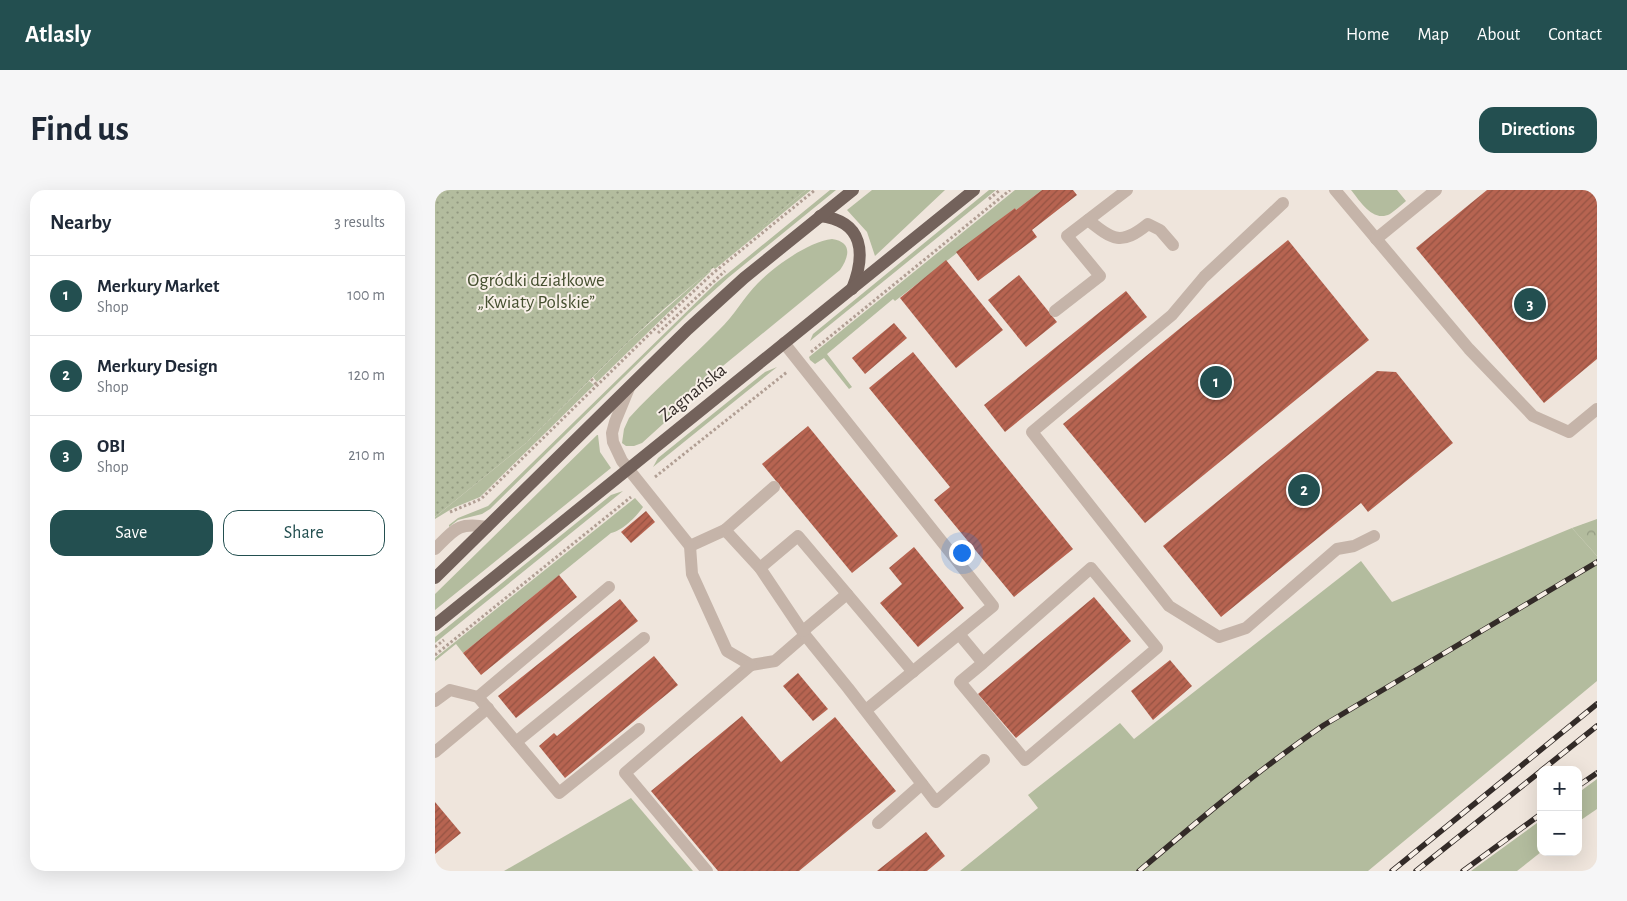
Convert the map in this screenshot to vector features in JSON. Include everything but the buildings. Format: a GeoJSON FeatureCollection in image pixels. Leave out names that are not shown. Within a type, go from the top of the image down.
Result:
{"type":"FeatureCollection","features":[{"type":"Feature","properties":{"kind":"main road"},"geometry":{"type":"LineString","coordinates":[[435,578],[688,329],[738,284],[853,190]]}},
{"type":"Feature","properties":{"kind":"main road","name":"Zagnańska"},"geometry":{"type":"LineString","coordinates":[[435,625],[974,190]]}},
{"type":"Feature","properties":{"kind":"main road"},"geometry":{"type":"LineString","coordinates":[[820,216],[842,221],[858,241],[860,264],[852,289]]}},
{"type":"Feature","properties":{"kind":"lane"},"geometry":{"type":"LineString","coordinates":[[1055,311],[1100,276],[1067,236],[1127,190]]}},
{"type":"Feature","properties":{"kind":"lane"},"geometry":{"type":"LineString","coordinates":[[1335,190],[1469,349],[1533,416],[1569,432],[1597,409]]}},
{"type":"Feature","properties":{"kind":"lane"},"geometry":{"type":"LineString","coordinates":[[1376,239],[1436,190]]}},
{"type":"Feature","properties":{"kind":"lane"},"geometry":{"type":"LineString","coordinates":[[1283,203],[1204,277],[1172,315],[1031,432],[1169,606],[1219,637],[1246,628],[1337,549],[1354,546],[1374,536]]}},
{"type":"Feature","properties":{"kind":"lane"},"geometry":{"type":"LineString","coordinates":[[1088,220],[1107,235],[1118,238],[1134,235],[1149,224],[1160,230],[1173,245]]}},
{"type":"Feature","properties":{"kind":"lane"},"geometry":{"type":"LineString","coordinates":[[784,343],[993,606],[866,710]]}},
{"type":"Feature","properties":{"kind":"lane"},"geometry":{"type":"LineString","coordinates":[[629,388],[612,433],[616,451],[690,546],[693,574],[727,651],[751,665]]}},
{"type":"Feature","properties":{"kind":"lane"},"geometry":{"type":"LineString","coordinates":[[690,546],[725,530],[774,488]]}},
{"type":"Feature","properties":{"kind":"lane"},"geometry":{"type":"LineString","coordinates":[[435,548],[462,526],[472,524],[487,527]]}},
{"type":"Feature","properties":{"kind":"lane"},"geometry":{"type":"LineString","coordinates":[[725,530],[760,568],[804,633],[936,802],[984,760]]}},
{"type":"Feature","properties":{"kind":"lane"},"geometry":{"type":"LineString","coordinates":[[760,568],[798,536],[913,672]]}},
{"type":"Feature","properties":{"kind":"lane"},"geometry":{"type":"LineString","coordinates":[[1091,568],[1157,648],[1025,760],[960,682],[983,663],[1091,568]]}},
{"type":"Feature","properties":{"kind":"lane"},"geometry":{"type":"LineString","coordinates":[[479,697],[609,587]]}},
{"type":"Feature","properties":{"kind":"lane"},"geometry":{"type":"LineString","coordinates":[[707,871],[625,773],[751,665],[775,661],[847,594]]}},
{"type":"Feature","properties":{"kind":"lane"},"geometry":{"type":"LineString","coordinates":[[959,634],[983,663]]}},
{"type":"Feature","properties":{"kind":"lane"},"geometry":{"type":"LineString","coordinates":[[516,742],[644,638]]}},
{"type":"Feature","properties":{"kind":"lane"},"geometry":{"type":"LineString","coordinates":[[435,702],[450,690],[479,697],[559,793],[639,729]]}},
{"type":"Feature","properties":{"kind":"lane"},"geometry":{"type":"LineString","coordinates":[[435,752],[488,708]]}},
{"type":"Feature","properties":{"kind":"lane"},"geometry":{"type":"LineString","coordinates":[[878,823],[922,784]]}},
{"type":"Feature","properties":{"kind":"path"},"geometry":{"type":"LineString","coordinates":[[447,514],[463,505],[481,499],[679,304],[714,272],[815,190]]}},
{"type":"Feature","properties":{"kind":"path"},"geometry":{"type":"LineString","coordinates":[[808,354],[1010,190]]}},
{"type":"Feature","properties":{"kind":"path"},"geometry":{"type":"LineString","coordinates":[[711,268],[714,272]]}},
{"type":"Feature","properties":{"kind":"path"},"geometry":{"type":"LineString","coordinates":[[653,479],[789,370]]}},
{"type":"Feature","properties":{"kind":"path"},"geometry":{"type":"LineString","coordinates":[[591,379],[597,385]]}},
{"type":"Feature","properties":{"kind":"path"},"geometry":{"type":"LineString","coordinates":[[435,655],[633,495]]}},
{"type":"Feature","properties":{"kind":"green space","name":"Ogródki działkowe „Kwiaty Polskie”"},"geometry":{"type":"Polygon","coordinates":[[[435,190],[806,190],[664,309],[526,443],[435,517],[435,190]]]}},
{"type":"Feature","properties":{"kind":"green space"},"geometry":{"type":"Polygon","coordinates":[[[806,190],[811,190],[715,269],[713,267],[806,190]]]}},
{"type":"Feature","properties":{"kind":"green space"},"geometry":{"type":"Polygon","coordinates":[[[830,190],[836,190],[729,277],[689,313],[490,509],[482,514],[458,520],[449,527],[458,518],[488,506],[716,283],[830,190]]]}},
{"type":"Feature","properties":{"kind":"green space"},"geometry":{"type":"Polygon","coordinates":[[[872,190],[945,190],[875,256],[867,232],[847,210],[872,190]]]}},
{"type":"Feature","properties":{"kind":"green space"},"geometry":{"type":"Polygon","coordinates":[[[989,190],[996,190],[810,341],[813,334],[989,190]]]}},
{"type":"Feature","properties":{"kind":"green space"},"geometry":{"type":"Polygon","coordinates":[[[1015,190],[1042,190],[1016,210],[1015,208],[895,301],[893,299],[827,354],[852,387],[849,389],[824,358],[815,364],[810,360],[809,357],[1015,190]]]}},
{"type":"Feature","properties":{"kind":"green space"},"geometry":{"type":"Polygon","coordinates":[[[1351,190],[1397,190],[1406,201],[1390,214],[1378,216],[1367,210],[1351,190]]]}},
{"type":"Feature","properties":{"kind":"green space"},"geometry":{"type":"Polygon","coordinates":[[[832,239],[843,243],[846,247],[847,255],[840,270],[696,388],[663,424],[642,443],[626,446],[622,443],[624,429],[629,418],[724,325],[758,283],[773,269],[792,256],[813,245],[832,239]]]}},
{"type":"Feature","properties":{"kind":"green space"},"geometry":{"type":"Polygon","coordinates":[[[710,270],[597,382],[593,377],[627,343],[710,270]]]}},
{"type":"Feature","properties":{"kind":"green space"},"geometry":{"type":"Polygon","coordinates":[[[777,367],[653,467],[658,458],[765,372],[777,367]]]}},
{"type":"Feature","properties":{"kind":"green space"},"geometry":{"type":"Polygon","coordinates":[[[589,381],[594,385],[480,497],[453,508],[435,519],[435,517],[526,443],[589,381]]]}},
{"type":"Feature","properties":{"kind":"green space"},"geometry":{"type":"Polygon","coordinates":[[[597,435],[600,452],[611,468],[435,610],[435,594],[597,435]]]}},
{"type":"Feature","properties":{"kind":"green space"},"geometry":{"type":"Polygon","coordinates":[[[623,491],[435,643],[435,637],[611,495],[623,491]]]}},
{"type":"Feature","properties":{"kind":"green space"},"geometry":{"type":"Polygon","coordinates":[[[635,498],[643,507],[629,523],[611,533],[463,653],[456,644],[435,661],[435,658],[635,498]]]}},
{"type":"Feature","properties":{"kind":"green space"},"geometry":{"type":"Polygon","coordinates":[[[1597,519],[1597,556],[1572,528],[1597,519]]]}},
{"type":"Feature","properties":{"kind":"green space"},"geometry":{"type":"Polygon","coordinates":[[[1572,528],[1597,556],[1597,681],[1368,871],[960,871],[1038,808],[1028,795],[1120,723],[1134,739],[1361,561],[1392,602],[1572,528]]]}},
{"type":"Feature","properties":{"kind":"green space"},"geometry":{"type":"Polygon","coordinates":[[[1597,779],[1597,809],[1582,819],[1582,811],[1582,790],[1597,779]]]}},
{"type":"Feature","properties":{"kind":"green space"},"geometry":{"type":"Polygon","coordinates":[[[631,798],[693,871],[504,871],[631,798]]]}},
{"type":"Feature","properties":{"kind":"green space"},"geometry":{"type":"Polygon","coordinates":[[[1537,823],[1537,855],[1517,871],[1471,871],[1537,823]]]}},
{"type":"Feature","properties":{"kind":"railway"},"geometry":{"type":"LineString","coordinates":[[1139,871],[1252,778],[1324,725],[1597,562]]}},
{"type":"Feature","properties":{"kind":"railway"},"geometry":{"type":"LineString","coordinates":[[1392,871],[1597,704]]}},
{"type":"Feature","properties":{"kind":"railway"},"geometry":{"type":"LineString","coordinates":[[1547,766],[1597,726]]}},
{"type":"Feature","properties":{"kind":"railway"},"geometry":{"type":"LineString","coordinates":[[1582,783],[1597,773]]}},
{"type":"Feature","properties":{"kind":"railway"},"geometry":{"type":"LineString","coordinates":[[1416,871],[1537,774]]}},
{"type":"Feature","properties":{"kind":"railway"},"geometry":{"type":"LineString","coordinates":[[1463,871],[1537,817]]}},
{"type":"Feature","properties":{"kind":"place","name":"OBI"},"geometry":{"type":"Point","coordinates":[1530,304]}},
{"type":"Feature","properties":{"kind":"place","name":"Merkury Market"},"geometry":{"type":"Point","coordinates":[1216,382]}},
{"type":"Feature","properties":{"kind":"place","name":"Merkury Design"},"geometry":{"type":"Point","coordinates":[1304,490]}}]}
